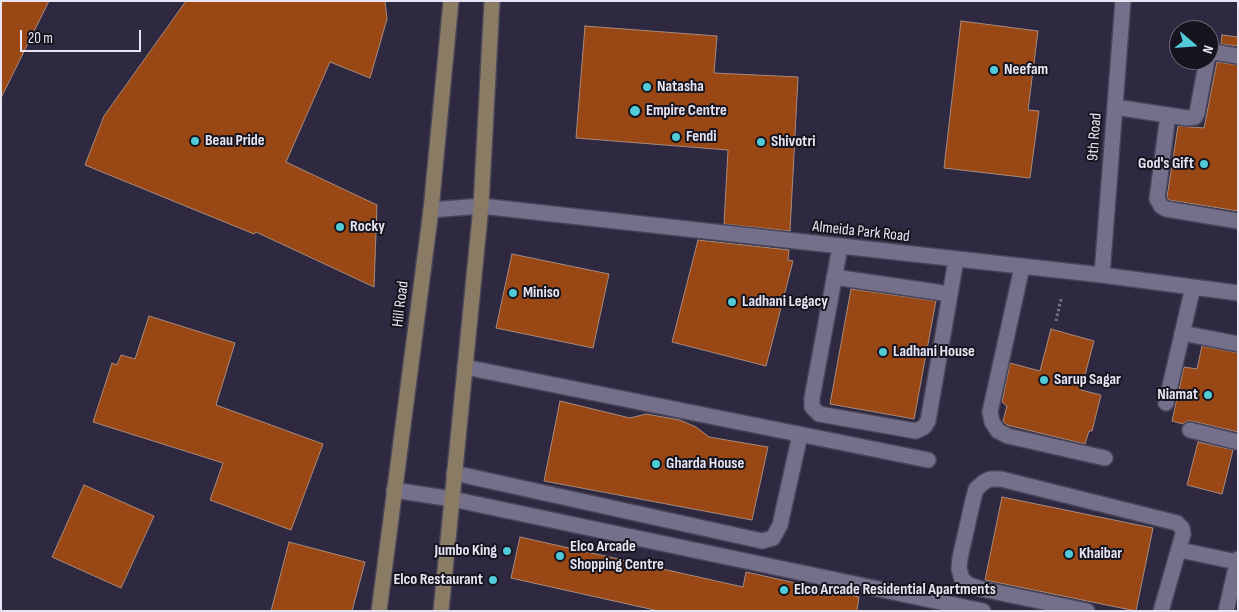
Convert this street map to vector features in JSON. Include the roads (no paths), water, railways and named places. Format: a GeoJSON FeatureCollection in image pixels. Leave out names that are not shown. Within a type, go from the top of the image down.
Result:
{"type":"FeatureCollection","features":[{"type":"Feature","properties":{"kind":"main road","name":"Hill Road"},"geometry":{"type":"LineString","coordinates":[[379,611],[431,210],[451,1]]}},
{"type":"Feature","properties":{"kind":"main road"},"geometry":{"type":"LineString","coordinates":[[441,611],[481,206],[492,1]]}},
{"type":"Feature","properties":{"kind":"street","name":"9th Road"},"geometry":{"type":"LineString","coordinates":[[1102,275],[1123,1]]}},
{"type":"Feature","properties":{"kind":"street"},"geometry":{"type":"LineString","coordinates":[[1219,53],[1238,56]]}},
{"type":"Feature","properties":{"kind":"street"},"geometry":{"type":"LineString","coordinates":[[1115,107],[1187,118],[1195,117],[1205,70]]}},
{"type":"Feature","properties":{"kind":"street"},"geometry":{"type":"LineString","coordinates":[[1168,115],[1158,202],[1166,209],[1238,221]]}},
{"type":"Feature","properties":{"kind":"street","name":"Almeida Park Road"},"geometry":{"type":"LineString","coordinates":[[431,210],[481,206],[1102,275],[1238,293]]}},
{"type":"Feature","properties":{"kind":"street"},"geometry":{"type":"LineString","coordinates":[[840,247],[812,398],[812,407],[819,414],[916,431],[924,427],[928,421],[956,260]]}},
{"type":"Feature","properties":{"kind":"street"},"geometry":{"type":"LineString","coordinates":[[1022,267],[990,412],[992,422],[998,431],[1008,436],[1105,458]]}},
{"type":"Feature","properties":{"kind":"street"},"geometry":{"type":"LineString","coordinates":[[834,277],[950,294]]}},
{"type":"Feature","properties":{"kind":"street"},"geometry":{"type":"LineString","coordinates":[[1166,403],[1193,287]]}},
{"type":"Feature","properties":{"kind":"street"},"geometry":{"type":"LineString","coordinates":[[1182,333],[1238,344]]}},
{"type":"Feature","properties":{"kind":"street"},"geometry":{"type":"LineString","coordinates":[[465,367],[928,460]]}},
{"type":"Feature","properties":{"kind":"street"},"geometry":{"type":"LineString","coordinates":[[1190,430],[1238,442]]}},
{"type":"Feature","properties":{"kind":"street"},"geometry":{"type":"LineString","coordinates":[[454,473],[762,541],[773,538],[780,525],[800,434]]}},
{"type":"Feature","properties":{"kind":"street"},"geometry":{"type":"LineString","coordinates":[[1088,611],[982,589],[969,585],[962,578],[959,564],[976,488],[990,479],[1001,479],[1177,524],[1182,528],[1183,534],[1180,550],[1161,611]]}},
{"type":"Feature","properties":{"kind":"street"},"geometry":{"type":"LineString","coordinates":[[394,490],[452,499],[983,611]]}},
{"type":"Feature","properties":{"kind":"street"},"geometry":{"type":"LineString","coordinates":[[1180,550],[1237,561],[1226,611]]}},
{"type":"Feature","properties":{"kind":"place","name":"Neefam"},"geometry":{"type":"Point","coordinates":[994,70]}},
{"type":"Feature","properties":{"kind":"place","name":"Natasha"},"geometry":{"type":"Point","coordinates":[647,87]}},
{"type":"Feature","properties":{"kind":"place","name":"Empire Centre"},"geometry":{"type":"Point","coordinates":[635,111]}},
{"type":"Feature","properties":{"kind":"place","name":"Fendi"},"geometry":{"type":"Point","coordinates":[676,137]}},
{"type":"Feature","properties":{"kind":"place","name":"Beau Pride"},"geometry":{"type":"Point","coordinates":[195,141]}},
{"type":"Feature","properties":{"kind":"place","name":"Shivotri"},"geometry":{"type":"Point","coordinates":[761,142]}},
{"type":"Feature","properties":{"kind":"place","name":"God's Gift"},"geometry":{"type":"Point","coordinates":[1204,164]}},
{"type":"Feature","properties":{"kind":"place","name":"Rocky"},"geometry":{"type":"Point","coordinates":[340,227]}},
{"type":"Feature","properties":{"kind":"place","name":"Miniso"},"geometry":{"type":"Point","coordinates":[513,293]}},
{"type":"Feature","properties":{"kind":"place","name":"Ladhani Legacy"},"geometry":{"type":"Point","coordinates":[732,302]}},
{"type":"Feature","properties":{"kind":"place","name":"Ladhani House"},"geometry":{"type":"Point","coordinates":[883,352]}},
{"type":"Feature","properties":{"kind":"place","name":"Sarup Sagar"},"geometry":{"type":"Point","coordinates":[1044,380]}},
{"type":"Feature","properties":{"kind":"place","name":"Niamat"},"geometry":{"type":"Point","coordinates":[1208,395]}},
{"type":"Feature","properties":{"kind":"place","name":"Gharda House"},"geometry":{"type":"Point","coordinates":[656,464]}},
{"type":"Feature","properties":{"kind":"place","name":"Jumbo King"},"geometry":{"type":"Point","coordinates":[507,551]}},
{"type":"Feature","properties":{"kind":"place","name":"Khaibar"},"geometry":{"type":"Point","coordinates":[1069,554]}},
{"type":"Feature","properties":{"kind":"place","name":"Elco Arcade Shopping Centre"},"geometry":{"type":"Point","coordinates":[560,556]}},
{"type":"Feature","properties":{"kind":"place","name":"Elco Restaurant"},"geometry":{"type":"Point","coordinates":[493,580]}},
{"type":"Feature","properties":{"kind":"place","name":"Elco Arcade Residential Apartments"},"geometry":{"type":"Point","coordinates":[784,590]}}]}
